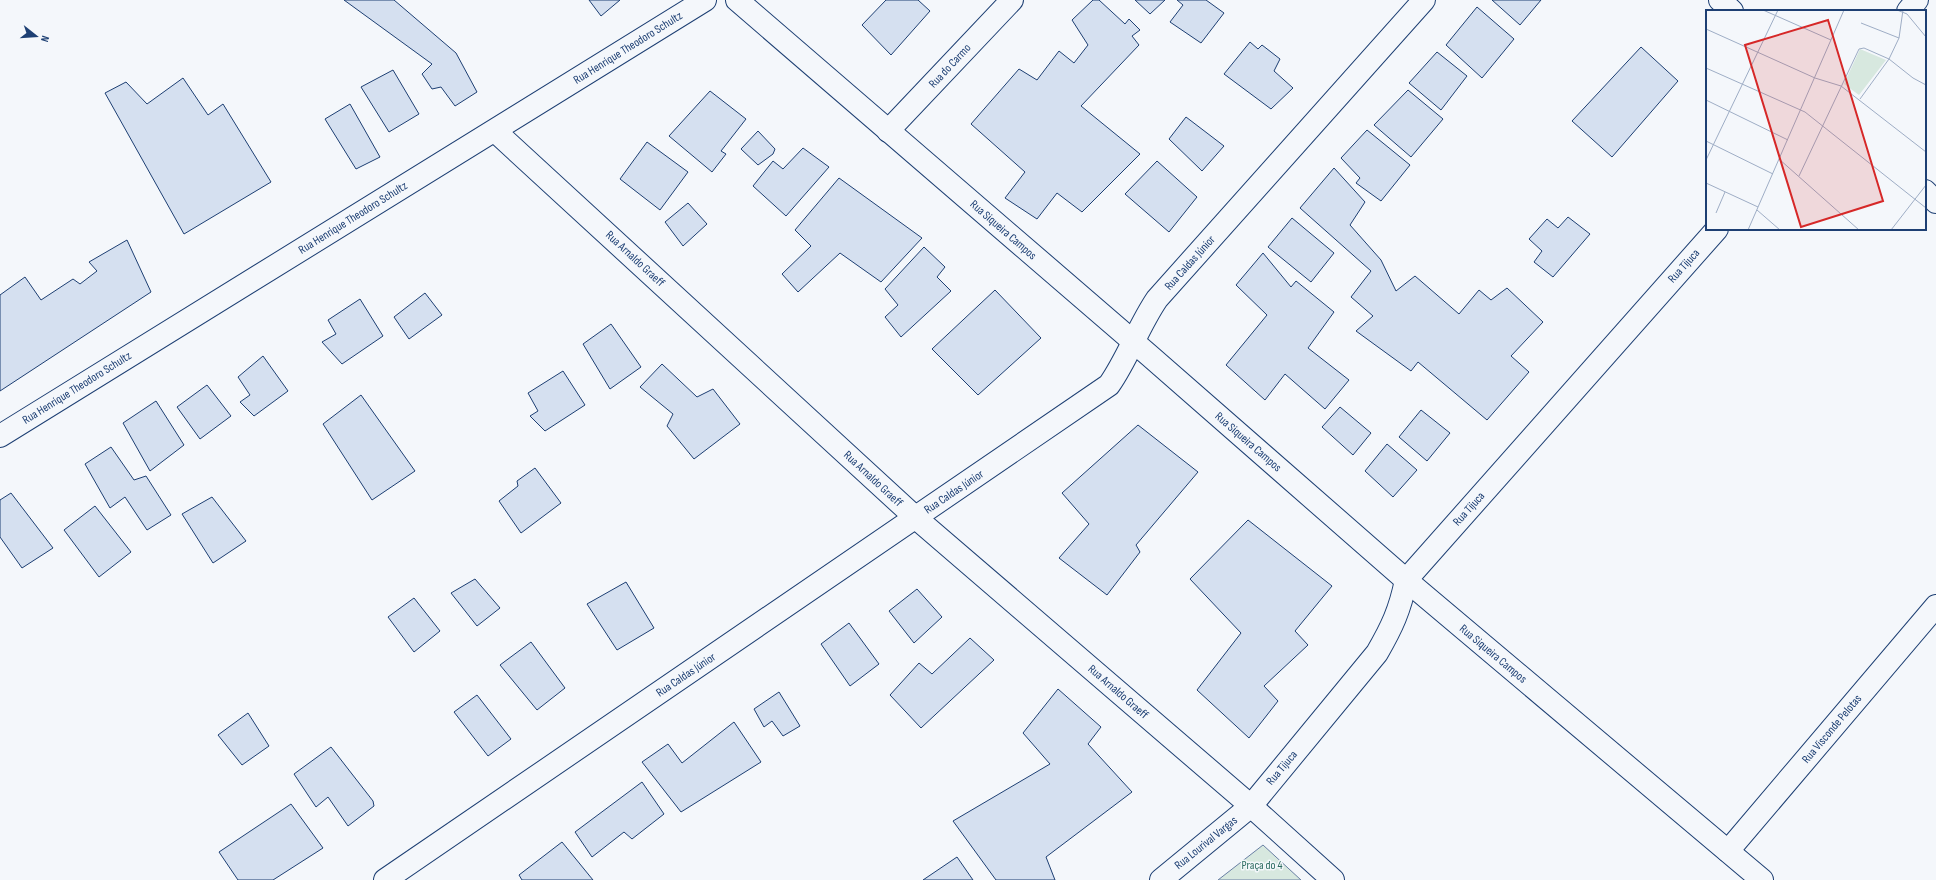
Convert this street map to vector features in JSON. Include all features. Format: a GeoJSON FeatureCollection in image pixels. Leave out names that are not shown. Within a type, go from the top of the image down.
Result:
{"type":"FeatureCollection","features":[{"type":"Feature","properties":{"kind":"street","name":"Rua Henrique Theodoro Schultz"},"geometry":{"type":"LineString","coordinates":[[0,436],[705,0]]}},
{"type":"Feature","properties":{"kind":"street","name":"Rua Siqueira Campos"},"geometry":{"type":"LineString","coordinates":[[737,0],[1406,580],[1762,880]]}},
{"type":"Feature","properties":{"kind":"street","name":"Rua do Carmo"},"geometry":{"type":"LineString","coordinates":[[888,131],[1012,0]]}},
{"type":"Feature","properties":{"kind":"street","name":"Rua Caldas Júnior"},"geometry":{"type":"LineString","coordinates":[[385,880],[1109,386],[1120,369],[1144,318],[1157,300],[1424,0]]}},
{"type":"Feature","properties":{"kind":"street"},"geometry":{"type":"LineString","coordinates":[[1720,0],[1731,10]]}},
{"type":"Feature","properties":{"kind":"street"},"geometry":{"type":"LineString","coordinates":[[1909,10],[1917,0]]}},
{"type":"Feature","properties":{"kind":"street","name":"Rua Arnaldo Graeff"},"geometry":{"type":"LineString","coordinates":[[495,131],[916,518],[1251,806],[1333,880]]}},
{"type":"Feature","properties":{"kind":"street"},"geometry":{"type":"LineString","coordinates":[[1926,193],[1936,202]]}},
{"type":"Feature","properties":{"kind":"street","name":"Rua Tijuca"},"geometry":{"type":"LineString","coordinates":[[1251,806],[1377,653],[1392,627],[1400,606],[1406,580],[1716,230]]}},
{"type":"Feature","properties":{"kind":"street","name":"Rua Visconde Pelotas"},"geometry":{"type":"LineString","coordinates":[[1728,851],[1936,606]]}},
{"type":"Feature","properties":{"kind":"street","name":"Rua Lourival Vargas"},"geometry":{"type":"LineString","coordinates":[[1161,880],[1251,806]]}},
{"type":"Feature","properties":{"kind":"green space","name":"Praça do 4"},"geometry":{"type":"Polygon","coordinates":[[[1263,845],[1301,880],[1218,880],[1263,845]]]}},
{"type":"Feature","properties":{"kind":"building"},"geometry":{"type":"Polygon","coordinates":[[[344,0],[394,0],[456,53],[477,92],[455,106],[441,87],[432,89],[422,74],[432,64],[344,0]]]}},
{"type":"Feature","properties":{"kind":"building"},"geometry":{"type":"Polygon","coordinates":[[[589,0],[620,0],[601,16],[589,0]]]}},
{"type":"Feature","properties":{"kind":"building"},"geometry":{"type":"Polygon","coordinates":[[[886,0],[918,0],[930,11],[891,55],[862,25],[886,0]]]}},
{"type":"Feature","properties":{"kind":"building"},"geometry":{"type":"Polygon","coordinates":[[[1093,0],[1099,0],[1125,24],[1129,19],[1140,30],[1132,36],[1139,45],[1081,106],[1140,154],[1082,212],[1057,193],[1037,219],[1005,198],[1025,172],[971,124],[1019,69],[1037,80],[1059,51],[1074,63],[1088,45],[1072,20],[1093,0]]]}},
{"type":"Feature","properties":{"kind":"building"},"geometry":{"type":"Polygon","coordinates":[[[1135,0],[1165,0],[1150,14],[1135,0]]]}},
{"type":"Feature","properties":{"kind":"building"},"geometry":{"type":"Polygon","coordinates":[[[1177,0],[1206,0],[1224,13],[1201,43],[1170,22],[1183,5],[1177,0]]]}},
{"type":"Feature","properties":{"kind":"building"},"geometry":{"type":"Polygon","coordinates":[[[1492,0],[1541,0],[1520,25],[1492,0]]]}},
{"type":"Feature","properties":{"kind":"building"},"geometry":{"type":"Polygon","coordinates":[[[1477,7],[1514,39],[1482,78],[1446,45],[1477,7]]]}},
{"type":"Feature","properties":{"kind":"building"},"geometry":{"type":"Polygon","coordinates":[[[1250,42],[1258,49],[1262,45],[1280,59],[1274,71],[1293,88],[1271,109],[1224,74],[1250,42]]]}},
{"type":"Feature","properties":{"kind":"building"},"geometry":{"type":"Polygon","coordinates":[[[1641,47],[1678,81],[1612,157],[1572,121],[1641,47]]]}},
{"type":"Feature","properties":{"kind":"building"},"geometry":{"type":"Polygon","coordinates":[[[1437,52],[1467,76],[1441,110],[1409,83],[1437,52]]]}},
{"type":"Feature","properties":{"kind":"building"},"geometry":{"type":"Polygon","coordinates":[[[393,70],[419,114],[389,132],[361,87],[393,70]]]}},
{"type":"Feature","properties":{"kind":"building"},"geometry":{"type":"Polygon","coordinates":[[[183,78],[208,115],[223,104],[271,182],[184,234],[105,93],[126,82],[147,104],[183,78]]]}},
{"type":"Feature","properties":{"kind":"building"},"geometry":{"type":"Polygon","coordinates":[[[1408,90],[1443,119],[1411,157],[1374,125],[1408,90]]]}},
{"type":"Feature","properties":{"kind":"building"},"geometry":{"type":"Polygon","coordinates":[[[710,91],[746,119],[721,151],[726,154],[712,172],[669,136],[710,91]]]}},
{"type":"Feature","properties":{"kind":"building"},"geometry":{"type":"Polygon","coordinates":[[[350,104],[380,157],[356,169],[325,119],[350,104]]]}},
{"type":"Feature","properties":{"kind":"building"},"geometry":{"type":"Polygon","coordinates":[[[1186,117],[1224,146],[1202,171],[1169,139],[1186,117]]]}},
{"type":"Feature","properties":{"kind":"building"},"geometry":{"type":"Polygon","coordinates":[[[1367,130],[1410,165],[1381,201],[1356,183],[1360,178],[1341,158],[1367,130]]]}},
{"type":"Feature","properties":{"kind":"building"},"geometry":{"type":"Polygon","coordinates":[[[758,131],[775,149],[773,154],[758,165],[741,149],[758,131]]]}},
{"type":"Feature","properties":{"kind":"building"},"geometry":{"type":"Polygon","coordinates":[[[647,142],[688,172],[660,210],[620,179],[647,142]]]}},
{"type":"Feature","properties":{"kind":"building"},"geometry":{"type":"Polygon","coordinates":[[[803,148],[829,167],[786,216],[753,186],[773,161],[783,169],[803,148]]]}},
{"type":"Feature","properties":{"kind":"building"},"geometry":{"type":"Polygon","coordinates":[[[1157,161],[1197,197],[1169,232],[1125,194],[1157,161]]]}},
{"type":"Feature","properties":{"kind":"building"},"geometry":{"type":"Polygon","coordinates":[[[1334,168],[1365,202],[1350,225],[1381,260],[1396,291],[1415,276],[1459,314],[1479,290],[1491,300],[1507,288],[1543,322],[1511,356],[1529,372],[1487,420],[1418,362],[1411,371],[1356,331],[1373,316],[1351,297],[1371,271],[1300,208],[1334,168]]]}},
{"type":"Feature","properties":{"kind":"building"},"geometry":{"type":"Polygon","coordinates":[[[839,178],[922,238],[881,282],[840,253],[798,292],[782,274],[811,246],[795,230],[839,178]]]}},
{"type":"Feature","properties":{"kind":"building"},"geometry":{"type":"Polygon","coordinates":[[[688,203],[707,224],[683,246],[665,222],[688,203]]]}},
{"type":"Feature","properties":{"kind":"building"},"geometry":{"type":"Polygon","coordinates":[[[1568,217],[1590,234],[1553,277],[1534,262],[1542,251],[1529,239],[1547,219],[1558,228],[1568,217]]]}},
{"type":"Feature","properties":{"kind":"building"},"geometry":{"type":"Polygon","coordinates":[[[1292,218],[1334,253],[1311,282],[1268,247],[1292,218]]]}},
{"type":"Feature","properties":{"kind":"building"},"geometry":{"type":"Polygon","coordinates":[[[127,240],[151,292],[0,391],[0,295],[25,277],[41,300],[73,279],[80,284],[97,271],[89,262],[127,240]]]}},
{"type":"Feature","properties":{"kind":"building"},"geometry":{"type":"Polygon","coordinates":[[[924,247],[945,267],[937,277],[951,291],[901,337],[885,317],[898,305],[885,289],[924,247]]]}},
{"type":"Feature","properties":{"kind":"building"},"geometry":{"type":"Polygon","coordinates":[[[1263,253],[1291,287],[1296,281],[1334,312],[1308,348],[1349,380],[1325,409],[1285,374],[1265,400],[1226,365],[1267,315],[1236,285],[1263,253]]]}},
{"type":"Feature","properties":{"kind":"building"},"geometry":{"type":"Polygon","coordinates":[[[995,290],[1041,338],[978,395],[932,349],[995,290]]]}},
{"type":"Feature","properties":{"kind":"building"},"geometry":{"type":"Polygon","coordinates":[[[425,293],[442,315],[409,339],[394,317],[425,293]]]}},
{"type":"Feature","properties":{"kind":"building"},"geometry":{"type":"Polygon","coordinates":[[[360,299],[383,336],[342,364],[322,342],[336,334],[328,320],[360,299]]]}},
{"type":"Feature","properties":{"kind":"building"},"geometry":{"type":"Polygon","coordinates":[[[611,324],[641,367],[610,389],[583,344],[611,324]]]}},
{"type":"Feature","properties":{"kind":"building"},"geometry":{"type":"Polygon","coordinates":[[[263,356],[288,391],[254,416],[240,402],[250,395],[238,377],[263,356]]]}},
{"type":"Feature","properties":{"kind":"building"},"geometry":{"type":"Polygon","coordinates":[[[662,364],[697,397],[713,389],[740,424],[694,459],[667,426],[673,414],[640,387],[662,364]]]}},
{"type":"Feature","properties":{"kind":"building"},"geometry":{"type":"Polygon","coordinates":[[[563,371],[585,405],[545,431],[530,416],[538,411],[528,393],[563,371]]]}},
{"type":"Feature","properties":{"kind":"building"},"geometry":{"type":"Polygon","coordinates":[[[207,385],[231,416],[200,439],[177,407],[207,385]]]}},
{"type":"Feature","properties":{"kind":"building"},"geometry":{"type":"Polygon","coordinates":[[[361,395],[415,471],[372,500],[323,424],[361,395]]]}},
{"type":"Feature","properties":{"kind":"building"},"geometry":{"type":"Polygon","coordinates":[[[156,401],[184,445],[150,471],[123,423],[156,401]]]}},
{"type":"Feature","properties":{"kind":"building"},"geometry":{"type":"Polygon","coordinates":[[[1340,407],[1371,433],[1353,455],[1322,427],[1340,407]]]}},
{"type":"Feature","properties":{"kind":"building"},"geometry":{"type":"Polygon","coordinates":[[[1421,410],[1450,433],[1427,461],[1399,437],[1421,410]]]}},
{"type":"Feature","properties":{"kind":"building"},"geometry":{"type":"Polygon","coordinates":[[[1138,425],[1198,472],[1136,545],[1140,552],[1107,595],[1059,558],[1089,524],[1062,493],[1138,425]]]}},
{"type":"Feature","properties":{"kind":"building"},"geometry":{"type":"Polygon","coordinates":[[[1387,444],[1417,470],[1393,497],[1365,471],[1387,444]]]}},
{"type":"Feature","properties":{"kind":"building"},"geometry":{"type":"Polygon","coordinates":[[[111,447],[134,480],[146,476],[171,515],[147,530],[125,497],[110,508],[85,464],[111,447]]]}},
{"type":"Feature","properties":{"kind":"building"},"geometry":{"type":"Polygon","coordinates":[[[535,468],[561,503],[521,533],[499,501],[518,486],[517,481],[535,468]]]}},
{"type":"Feature","properties":{"kind":"building"},"geometry":{"type":"Polygon","coordinates":[[[11,493],[53,548],[22,568],[0,537],[0,500],[11,493]]]}},
{"type":"Feature","properties":{"kind":"building"},"geometry":{"type":"Polygon","coordinates":[[[212,497],[246,541],[213,563],[182,514],[212,497]]]}},
{"type":"Feature","properties":{"kind":"building"},"geometry":{"type":"Polygon","coordinates":[[[95,506],[131,552],[99,577],[64,530],[95,506]]]}},
{"type":"Feature","properties":{"kind":"building"},"geometry":{"type":"Polygon","coordinates":[[[1248,520],[1332,586],[1295,631],[1308,645],[1264,686],[1278,701],[1249,738],[1197,690],[1241,633],[1190,579],[1248,520]]]}},
{"type":"Feature","properties":{"kind":"building"},"geometry":{"type":"Polygon","coordinates":[[[475,579],[500,608],[477,626],[451,593],[475,579]]]}},
{"type":"Feature","properties":{"kind":"building"},"geometry":{"type":"Polygon","coordinates":[[[626,582],[654,628],[617,650],[587,604],[626,582]]]}},
{"type":"Feature","properties":{"kind":"building"},"geometry":{"type":"Polygon","coordinates":[[[917,589],[942,617],[914,643],[889,611],[917,589]]]}},
{"type":"Feature","properties":{"kind":"building"},"geometry":{"type":"Polygon","coordinates":[[[414,598],[440,631],[414,652],[388,617],[414,598]]]}},
{"type":"Feature","properties":{"kind":"building"},"geometry":{"type":"Polygon","coordinates":[[[849,623],[879,664],[850,686],[821,644],[849,623]]]}},
{"type":"Feature","properties":{"kind":"building"},"geometry":{"type":"Polygon","coordinates":[[[970,638],[994,660],[921,728],[890,695],[919,663],[932,674],[970,638]]]}},
{"type":"Feature","properties":{"kind":"building"},"geometry":{"type":"Polygon","coordinates":[[[531,642],[565,688],[537,710],[500,665],[531,642]]]}},
{"type":"Feature","properties":{"kind":"building"},"geometry":{"type":"Polygon","coordinates":[[[1058,689],[1101,727],[1088,744],[1132,792],[1046,857],[1055,880],[996,880],[953,821],[1050,764],[1023,733],[1058,689]]]}},
{"type":"Feature","properties":{"kind":"building"},"geometry":{"type":"Polygon","coordinates":[[[779,692],[800,726],[783,736],[772,721],[764,727],[754,709],[779,692]]]}},
{"type":"Feature","properties":{"kind":"building"},"geometry":{"type":"Polygon","coordinates":[[[477,695],[511,739],[488,756],[454,712],[477,695]]]}},
{"type":"Feature","properties":{"kind":"building"},"geometry":{"type":"Polygon","coordinates":[[[248,713],[269,746],[242,765],[218,735],[248,713]]]}},
{"type":"Feature","properties":{"kind":"building"},"geometry":{"type":"Polygon","coordinates":[[[734,722],[761,762],[681,812],[642,762],[668,744],[682,763],[734,722]]]}},
{"type":"Feature","properties":{"kind":"building"},"geometry":{"type":"Polygon","coordinates":[[[331,747],[373,801],[374,806],[348,826],[328,797],[316,807],[294,774],[331,747]]]}},
{"type":"Feature","properties":{"kind":"building"},"geometry":{"type":"Polygon","coordinates":[[[642,782],[664,814],[632,839],[624,832],[592,857],[575,832],[642,782]]]}},
{"type":"Feature","properties":{"kind":"building"},"geometry":{"type":"Polygon","coordinates":[[[291,804],[323,848],[273,880],[238,880],[219,852],[291,804]]]}},
{"type":"Feature","properties":{"kind":"building"},"geometry":{"type":"Polygon","coordinates":[[[562,842],[593,880],[522,880],[519,875],[562,842]]]}},
{"type":"Feature","properties":{"kind":"building"},"geometry":{"type":"Polygon","coordinates":[[[957,857],[973,880],[923,880],[957,857]]]}}]}
